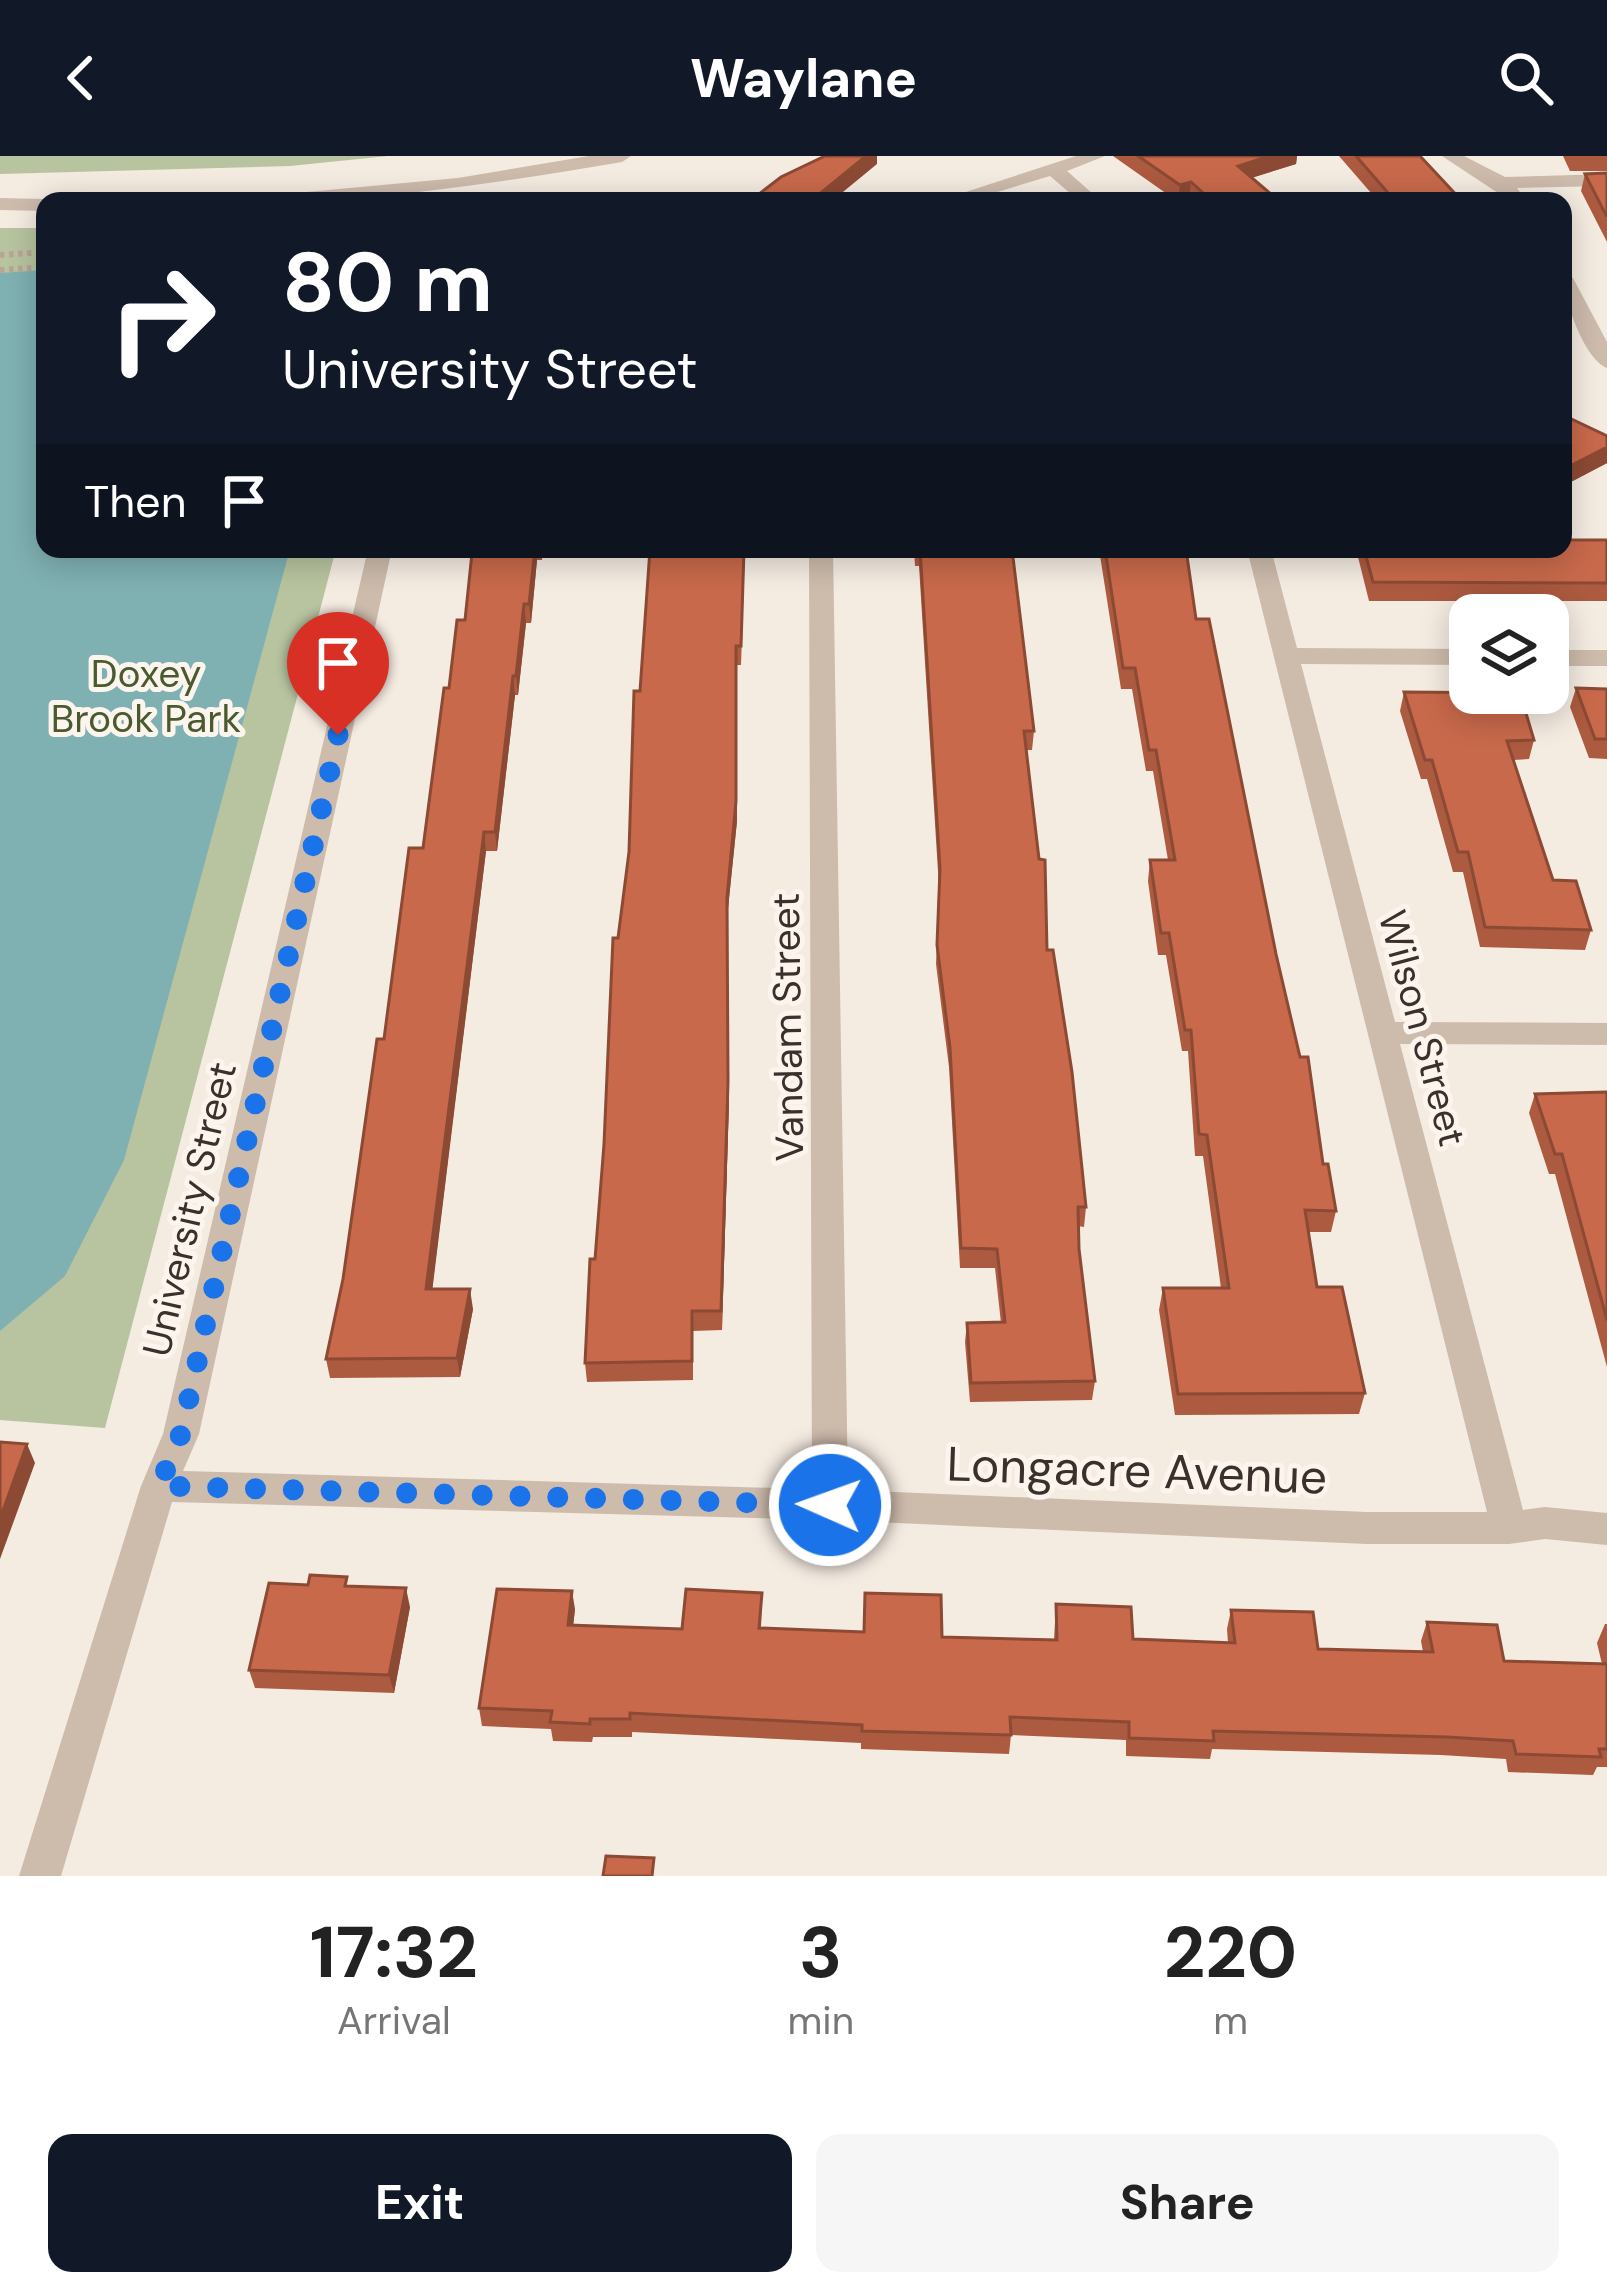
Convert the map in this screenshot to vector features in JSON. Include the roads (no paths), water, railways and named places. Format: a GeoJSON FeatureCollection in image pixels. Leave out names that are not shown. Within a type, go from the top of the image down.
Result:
{"type":"FeatureCollection","features":[{"type":"Feature","properties":{"kind":"street"},"geometry":{"type":"LineString","coordinates":[[458,192],[622,156]]}},
{"type":"Feature","properties":{"kind":"street"},"geometry":{"type":"LineString","coordinates":[[978,192],[1096,156]]}},
{"type":"Feature","properties":{"kind":"street"},"geometry":{"type":"LineString","coordinates":[[1451,156],[1510,192],[1607,180]]}},
{"type":"Feature","properties":{"kind":"street"},"geometry":{"type":"LineString","coordinates":[[1052,170],[1080,192]]}},
{"type":"Feature","properties":{"kind":"street"},"geometry":{"type":"LineString","coordinates":[[0,205],[36,205]]}},
{"type":"Feature","properties":{"kind":"street"},"geometry":{"type":"LineString","coordinates":[[1572,295],[1607,362]]}},
{"type":"Feature","properties":{"kind":"street","name":"University Street"},"geometry":{"type":"LineString","coordinates":[[40,1876],[159,1486],[181,1434],[378,558]]}},
{"type":"Feature","properties":{"kind":"street","name":"Vandam Street"},"geometry":{"type":"LineString","coordinates":[[821,558],[830,1505]]}},
{"type":"Feature","properties":{"kind":"street","name":"Wilson Street"},"geometry":{"type":"LineString","coordinates":[[1261,558],[1509,1528]]}},
{"type":"Feature","properties":{"kind":"street"},"geometry":{"type":"LineString","coordinates":[[1288,656],[1449,657]]}},
{"type":"Feature","properties":{"kind":"street"},"geometry":{"type":"LineString","coordinates":[[1569,658],[1607,658]]}},
{"type":"Feature","properties":{"kind":"street"},"geometry":{"type":"LineString","coordinates":[[1386,1033],[1607,1034]]}},
{"type":"Feature","properties":{"kind":"street","name":"Longacre Avenue"},"geometry":{"type":"LineString","coordinates":[[159,1486],[830,1505],[1367,1528],[1509,1528],[1545,1522],[1607,1529]]}},
{"type":"Feature","properties":{"kind":"water","name":"Doxey Brook Park"},"geometry":{"type":"Polygon","coordinates":[[[36,271],[36,558],[288,558],[124,1160],[65,1276],[0,1331],[0,273],[36,271]]]}}]}
